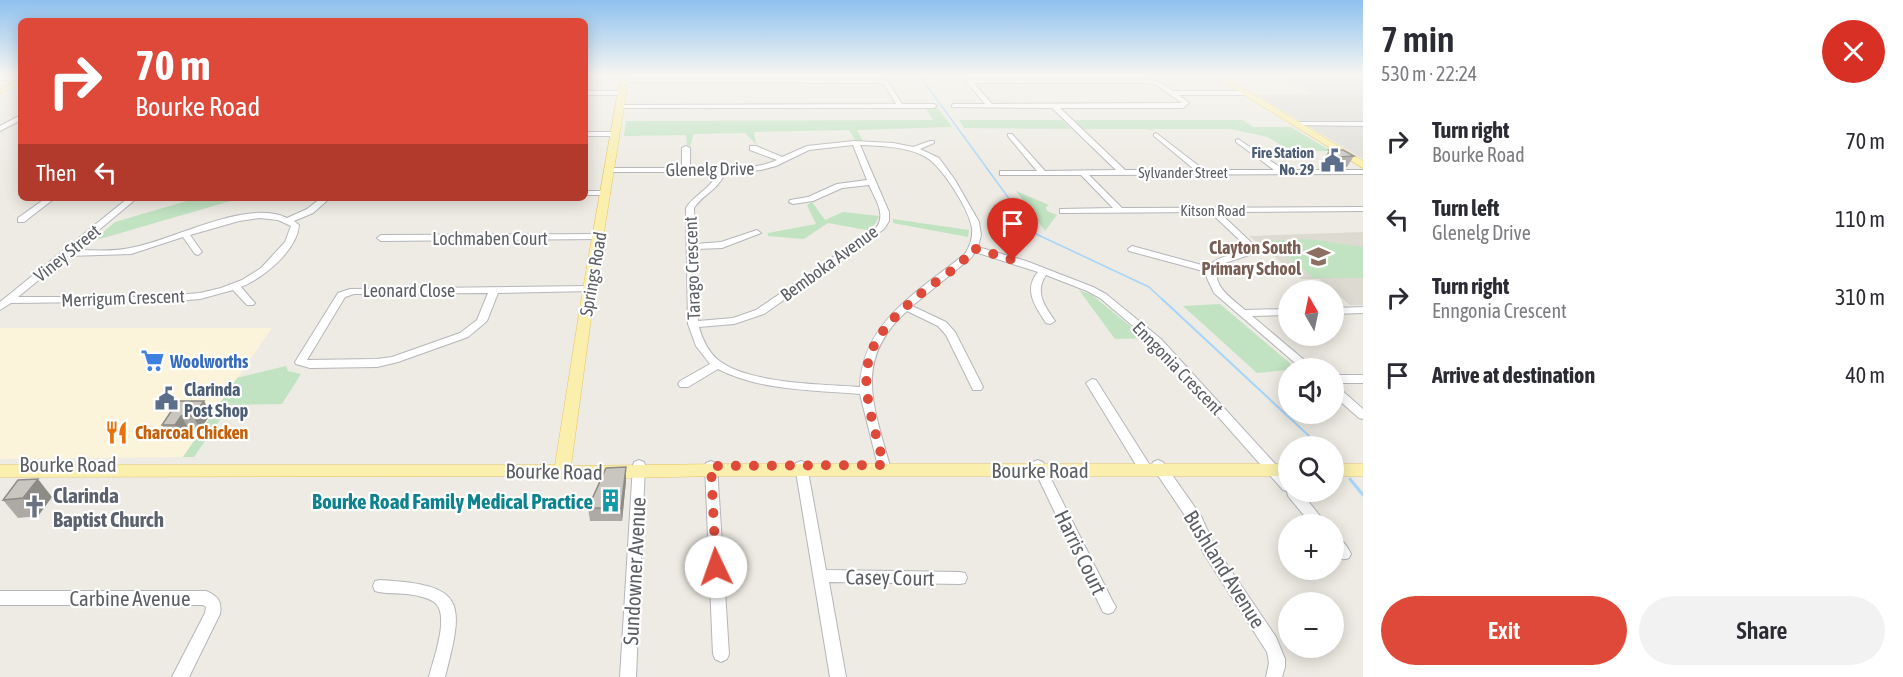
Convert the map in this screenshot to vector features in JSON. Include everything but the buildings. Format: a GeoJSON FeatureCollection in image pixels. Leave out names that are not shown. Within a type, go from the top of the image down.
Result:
{"type":"FeatureCollection","features":[{"type":"Feature","properties":{"kind":"main road","name":"Springs Road"},"geometry":{"type":"LineString","coordinates":[[563,468],[589,289],[620,107]]}},
{"type":"Feature","properties":{"kind":"main road"},"geometry":{"type":"LineString","coordinates":[[1267,107],[1363,165]]}},
{"type":"Feature","properties":{"kind":"main road","name":"Bourke Road"},"geometry":{"type":"LineString","coordinates":[[0,464],[639,469],[1278,467]]}},
{"type":"Feature","properties":{"kind":"main road"},"geometry":{"type":"LineString","coordinates":[[1344,465],[1363,465]]}},
{"type":"Feature","properties":{"kind":"main road","name":"Bourke Road"},"geometry":{"type":"LineString","coordinates":[[0,471],[563,468]]}},
{"type":"Feature","properties":{"kind":"main road"},"geometry":{"type":"LineString","coordinates":[[1344,470],[1363,470]]}},
{"type":"Feature","properties":{"kind":"street"},"geometry":{"type":"LineString","coordinates":[[1055,107],[1123,172]]}},
{"type":"Feature","properties":{"kind":"street"},"geometry":{"type":"LineString","coordinates":[[0,129],[18,119]]}},
{"type":"Feature","properties":{"kind":"street"},"geometry":{"type":"LineString","coordinates":[[1296,124],[1363,124]]}},
{"type":"Feature","properties":{"kind":"street"},"geometry":{"type":"LineString","coordinates":[[588,134],[616,134]]}},
{"type":"Feature","properties":{"kind":"street"},"geometry":{"type":"LineString","coordinates":[[1010,135],[1043,173]]}},
{"type":"Feature","properties":{"kind":"street"},"geometry":{"type":"LineString","coordinates":[[1156,135],[1202,172]]}},
{"type":"Feature","properties":{"kind":"street"},"geometry":{"type":"LineString","coordinates":[[1238,141],[1282,172]]}},
{"type":"Feature","properties":{"kind":"street"},"geometry":{"type":"LineString","coordinates":[[914,149],[932,142]]}},
{"type":"Feature","properties":{"kind":"street","name":"Bemboka Avenue"},"geometry":{"type":"LineString","coordinates":[[693,324],[734,321],[760,312],[880,229],[885,221],[885,212],[856,145]]}},
{"type":"Feature","properties":{"kind":"street","name":"Glenelg Drive"},"geometry":{"type":"LineString","coordinates":[[610,170],[762,168],[810,147],[901,146],[914,149],[939,162],[974,218],[978,233],[973,248]]}},
{"type":"Feature","properties":{"kind":"street"},"geometry":{"type":"LineString","coordinates":[[686,148],[686,170]]}},
{"type":"Feature","properties":{"kind":"street"},"geometry":{"type":"LineString","coordinates":[[753,148],[783,160]]}},
{"type":"Feature","properties":{"kind":"street","name":"Tarago Crescent"},"geometry":{"type":"LineString","coordinates":[[717,365],[704,351],[693,324],[690,208],[693,201],[713,187],[721,178],[722,170]]}},
{"type":"Feature","properties":{"kind":"street","name":"Sylvander Street"},"geometry":{"type":"LineString","coordinates":[[1003,173],[1363,172]]}},
{"type":"Feature","properties":{"kind":"street"},"geometry":{"type":"LineString","coordinates":[[1083,173],[1119,210]]}},
{"type":"Feature","properties":{"kind":"street"},"geometry":{"type":"LineString","coordinates":[[793,202],[840,186],[872,182]]}},
{"type":"Feature","properties":{"kind":"street"},"geometry":{"type":"LineString","coordinates":[[588,193],[606,193]]}},
{"type":"Feature","properties":{"kind":"street"},"geometry":{"type":"LineString","coordinates":[[21,220],[47,201]]}},
{"type":"Feature","properties":{"kind":"street","name":"Viney Street"},"geometry":{"type":"LineString","coordinates":[[0,307],[129,201]]}},
{"type":"Feature","properties":{"kind":"street"},"geometry":{"type":"LineString","coordinates":[[67,253],[133,250],[238,219],[258,216],[289,220],[310,211],[322,201]]}},
{"type":"Feature","properties":{"kind":"street","name":"Kitson Road"},"geometry":{"type":"LineString","coordinates":[[1063,211],[1363,209]]}},
{"type":"Feature","properties":{"kind":"street"},"geometry":{"type":"LineString","coordinates":[[1212,210],[1253,248],[1251,251],[1222,259],[1214,264],[1211,270],[1212,281],[1217,291],[1296,358]]}},
{"type":"Feature","properties":{"kind":"street","name":"Merrigum Crescent"},"geometry":{"type":"LineString","coordinates":[[8,300],[168,299],[204,295],[235,287],[254,277],[274,262],[295,234],[295,225],[289,220]]}},
{"type":"Feature","properties":{"kind":"street"},"geometry":{"type":"LineString","coordinates":[[691,247],[722,245],[758,233]]}},
{"type":"Feature","properties":{"kind":"street"},"geometry":{"type":"LineString","coordinates":[[186,235],[198,252]]}},
{"type":"Feature","properties":{"kind":"street","name":"Lochmaben Court"},"geometry":{"type":"LineString","coordinates":[[381,238],[599,237]]}},
{"type":"Feature","properties":{"kind":"street"},"geometry":{"type":"LineString","coordinates":[[885,468],[866,391],[868,365],[873,347],[887,324],[905,306],[964,259],[973,248]]}},
{"type":"Feature","properties":{"kind":"street","name":"Enngonia Crescent"},"geometry":{"type":"LineString","coordinates":[[973,248],[1095,291],[1145,330],[1278,467]]}},
{"type":"Feature","properties":{"kind":"street"},"geometry":{"type":"LineString","coordinates":[[1132,249],[1211,270]]}},
{"type":"Feature","properties":{"kind":"street"},"geometry":{"type":"LineString","coordinates":[[1044,272],[1035,282],[1034,290],[1036,299],[1050,321]]}},
{"type":"Feature","properties":{"kind":"street"},"geometry":{"type":"LineString","coordinates":[[235,287],[250,303]]}},
{"type":"Feature","properties":{"kind":"street","name":"Leonard Close"},"geometry":{"type":"LineString","coordinates":[[494,290],[482,321],[464,335],[394,360],[377,363],[310,364],[300,362],[341,295],[346,292],[494,290],[589,289]]}},
{"type":"Feature","properties":{"kind":"street"},"geometry":{"type":"LineString","coordinates":[[905,306],[942,324],[951,334],[977,387]]}},
{"type":"Feature","properties":{"kind":"street"},"geometry":{"type":"LineString","coordinates":[[1344,311],[1363,310]]}},
{"type":"Feature","properties":{"kind":"street"},"geometry":{"type":"LineString","coordinates":[[1242,313],[1278,312]]}},
{"type":"Feature","properties":{"kind":"street"},"geometry":{"type":"LineString","coordinates":[[684,384],[717,365],[742,376],[766,381],[866,391]]}},
{"type":"Feature","properties":{"kind":"street"},"geometry":{"type":"LineString","coordinates":[[1344,379],[1363,379]]}},
{"type":"Feature","properties":{"kind":"street","name":"Bushland Avenue"},"geometry":{"type":"LineString","coordinates":[[1092,383],[1152,467],[1196,520],[1209,550],[1276,654],[1279,667],[1274,677]]}},
{"type":"Feature","properties":{"kind":"street"},"geometry":{"type":"LineString","coordinates":[[1344,399],[1363,415]]}},
{"type":"Feature","properties":{"kind":"street","name":"Harris Court"},"geometry":{"type":"LineString","coordinates":[[1039,467],[1108,607]]}},
{"type":"Feature","properties":{"kind":"street"},"geometry":{"type":"LineString","coordinates":[[712,468],[720,654]]}},
{"type":"Feature","properties":{"kind":"street"},"geometry":{"type":"LineString","coordinates":[[802,468],[838,677]]}},
{"type":"Feature","properties":{"kind":"street","name":"Sundowner Avenue"},"geometry":{"type":"LineString","coordinates":[[628,677],[639,469]]}},
{"type":"Feature","properties":{"kind":"street"},"geometry":{"type":"LineString","coordinates":[[1301,502],[1311,514]]}},
{"type":"Feature","properties":{"kind":"street","name":"Casey Court"},"geometry":{"type":"LineString","coordinates":[[820,576],[960,578]]}},
{"type":"Feature","properties":{"kind":"street"},"geometry":{"type":"LineString","coordinates":[[380,586],[416,587],[432,591],[443,599],[449,610],[450,626],[437,677]]}},
{"type":"Feature","properties":{"kind":"street","name":"Carbine Avenue"},"geometry":{"type":"LineString","coordinates":[[0,598],[206,598],[214,604],[212,614],[180,677]]}},
{"type":"Feature","properties":{"kind":"shaded area"},"geometry":{"type":"Polygon","coordinates":[[[1276,107],[1363,107],[1363,159],[1276,107]]]}},
{"type":"Feature","properties":{"kind":"shaded area","name":"Clayton South Primary School"},"geometry":{"type":"Polygon","coordinates":[[[1363,232],[1363,305],[1350,305],[1344,300],[1344,280],[1301,279],[1249,236],[1363,232]]]}},
{"type":"Feature","properties":{"kind":"shaded area"},"geometry":{"type":"Polygon","coordinates":[[[0,328],[272,328],[183,457],[0,459],[0,328]]]}},
{"type":"Feature","properties":{"kind":"green space"},"geometry":{"type":"Polygon","coordinates":[[[925,108],[938,108],[952,127],[857,130],[863,141],[856,141],[849,130],[754,132],[756,144],[745,133],[694,134],[690,146],[687,145],[686,135],[624,136],[626,121],[933,120],[925,108]]]}},
{"type":"Feature","properties":{"kind":"green space"},"geometry":{"type":"Polygon","coordinates":[[[959,120],[1062,120],[1071,129],[964,128],[959,120]]]}},
{"type":"Feature","properties":{"kind":"green space"},"geometry":{"type":"Polygon","coordinates":[[[1075,120],[1243,120],[1253,127],[1291,127],[1331,151],[1291,151],[1268,137],[1231,129],[1152,129],[1154,131],[1147,129],[1083,129],[1075,120]]]}},
{"type":"Feature","properties":{"kind":"green space"},"geometry":{"type":"Polygon","coordinates":[[[1016,191],[1049,205],[1046,207],[1047,211],[1057,215],[1045,231],[1016,191]]]}},
{"type":"Feature","properties":{"kind":"green space"},"geometry":{"type":"Polygon","coordinates":[[[187,201],[231,201],[93,241],[115,222],[187,201]]]}},
{"type":"Feature","properties":{"kind":"green space"},"geometry":{"type":"Polygon","coordinates":[[[812,202],[825,220],[843,212],[879,216],[875,224],[867,230],[828,223],[804,239],[768,236],[768,233],[816,224],[807,205],[812,202]]]}},
{"type":"Feature","properties":{"kind":"green space"},"geometry":{"type":"Polygon","coordinates":[[[893,219],[969,230],[968,237],[893,223],[893,219]]]}},
{"type":"Feature","properties":{"kind":"green space"},"geometry":{"type":"Polygon","coordinates":[[[1309,239],[1363,247],[1363,278],[1314,278],[1269,241],[1309,239]]]}},
{"type":"Feature","properties":{"kind":"green space"},"geometry":{"type":"Polygon","coordinates":[[[1079,290],[1092,295],[1145,338],[1115,339],[1079,290]]]}},
{"type":"Feature","properties":{"kind":"green space"},"geometry":{"type":"Polygon","coordinates":[[[1220,304],[1284,358],[1278,358],[1278,371],[1257,373],[1183,306],[1220,304]]]}},
{"type":"Feature","properties":{"kind":"green space"},"geometry":{"type":"Polygon","coordinates":[[[286,366],[288,371],[301,374],[282,404],[230,405],[194,457],[183,457],[237,378],[286,366]]]}},
{"type":"Feature","properties":{"kind":"waterway"},"geometry":{"type":"LineString","coordinates":[[942,107],[1034,233],[1149,287],[1163,300]]}},
{"type":"Feature","properties":{"kind":"waterway"},"geometry":{"type":"LineString","coordinates":[[1162,299],[1309,436]]}},
{"type":"Feature","properties":{"kind":"waterway"},"geometry":{"type":"LineString","coordinates":[[1350,479],[1363,495]]}},
{"type":"Feature","properties":{"kind":"place","name":"Fire Station No. 29"},"geometry":{"type":"Point","coordinates":[1332,161]}},
{"type":"Feature","properties":{"kind":"place","name":"Clayton South Primary School"},"geometry":{"type":"Point","coordinates":[1319,257]}},
{"type":"Feature","properties":{"kind":"place","name":"Woolworths"},"geometry":{"type":"Point","coordinates":[152,361]}},
{"type":"Feature","properties":{"kind":"place","name":"Clarinda Post Shop"},"geometry":{"type":"Point","coordinates":[166,399]}},
{"type":"Feature","properties":{"kind":"place","name":"Charcoal Chicken"},"geometry":{"type":"Point","coordinates":[117,432]}},
{"type":"Feature","properties":{"kind":"place","name":"Bourke Road Family Medical Practice"},"geometry":{"type":"Point","coordinates":[611,501]}},
{"type":"Feature","properties":{"kind":"place","name":"Clarinda Baptist Church"},"geometry":{"type":"Point","coordinates":[35,507]}},
{"type":"Feature","properties":{"kind":"route"},"geometry":{"type":"LineString","coordinates":[[716,567],[711,466],[884,465],[866,391],[868,365],[873,347],[882,330],[892,317],[964,259],[973,248],[1013,260]]}}]}
